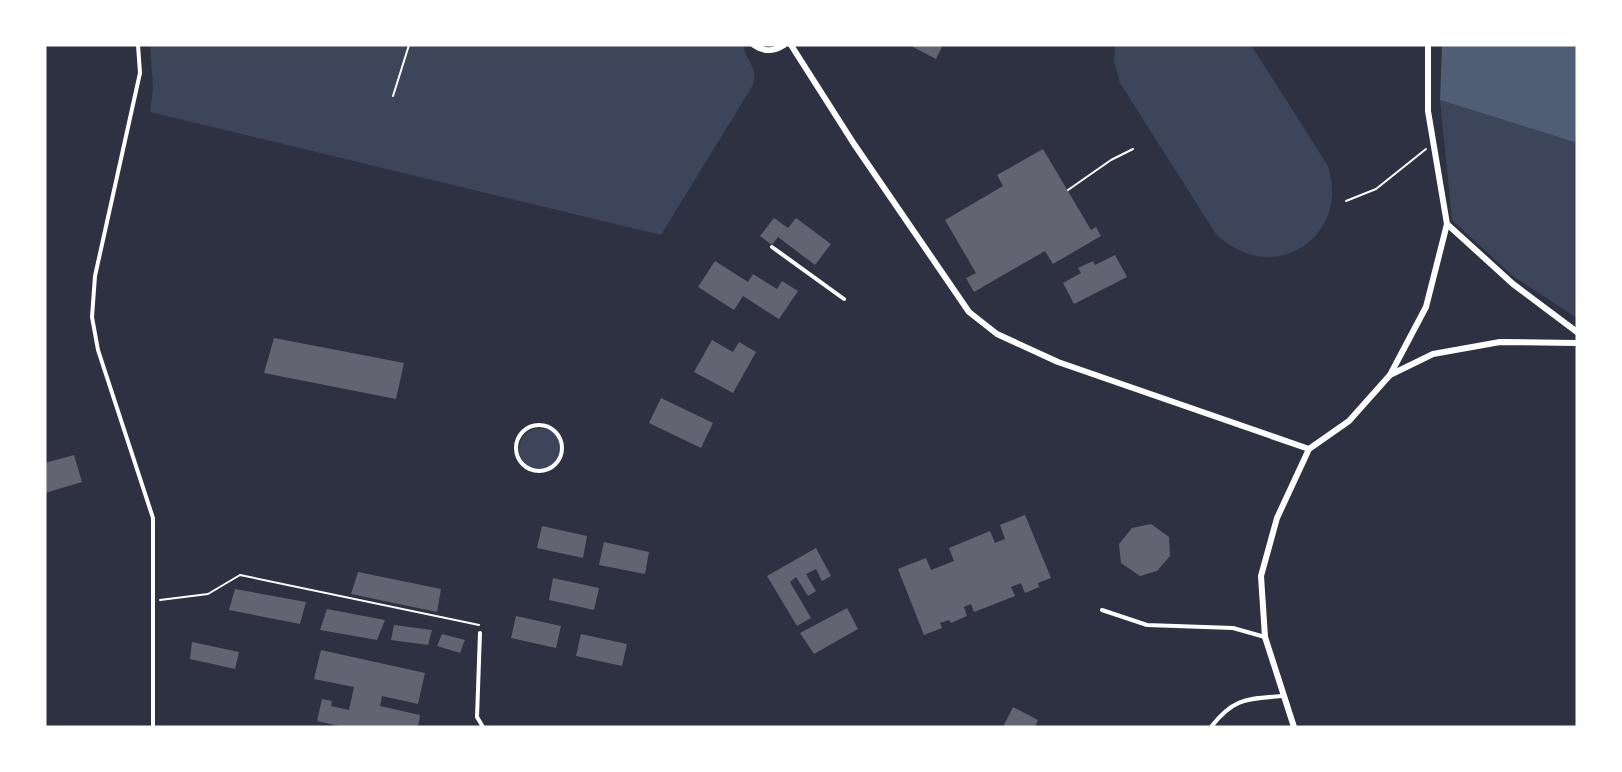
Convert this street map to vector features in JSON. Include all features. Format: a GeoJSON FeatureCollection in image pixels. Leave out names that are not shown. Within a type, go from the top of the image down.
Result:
{"type":"FeatureCollection","features":[{"type":"Feature","properties":{"kind":"street"},"geometry":{"type":"LineString","coordinates":[[754,45],[762,50],[770,51],[784,45]]}},
{"type":"Feature","properties":{"kind":"street"},"geometry":{"type":"LineString","coordinates":[[791,45],[854,144],[949,284],[969,312],[988,327],[997,334],[1058,362],[1309,449]]}},
{"type":"Feature","properties":{"kind":"street"},"geometry":{"type":"LineString","coordinates":[[1294,727],[1265,637],[1261,576],[1277,518],[1309,449],[1349,421],[1390,375],[1426,307],[1448,224],[1428,111],[1428,45]]}},
{"type":"Feature","properties":{"kind":"street"},"geometry":{"type":"LineString","coordinates":[[1448,224],[1513,284],[1577,332]]}},
{"type":"Feature","properties":{"kind":"street"},"geometry":{"type":"LineString","coordinates":[[1390,375],[1433,354],[1500,342],[1577,343]]}},
{"type":"Feature","properties":{"kind":"lane"},"geometry":{"type":"LineString","coordinates":[[138,45],[140,73],[95,276],[92,317],[98,350],[153,518],[153,727]]}},
{"type":"Feature","properties":{"kind":"lane"},"geometry":{"type":"LineString","coordinates":[[772,247],[844,298]]}},
{"type":"Feature","properties":{"kind":"lane"},"geometry":{"type":"LineString","coordinates":[[538,425],[545,426],[558,434],[562,456],[554,467],[532,471],[520,462],[515,449],[516,442],[524,430],[538,425]]}},
{"type":"Feature","properties":{"kind":"lane"},"geometry":{"type":"LineString","coordinates":[[1102,610],[1147,625],[1233,628],[1265,637]]}},
{"type":"Feature","properties":{"kind":"lane"},"geometry":{"type":"LineString","coordinates":[[480,633],[477,717],[483,727]]}},
{"type":"Feature","properties":{"kind":"lane"},"geometry":{"type":"LineString","coordinates":[[1210,727],[1221,713],[1244,699],[1283,696]]}},
{"type":"Feature","properties":{"kind":"path"},"geometry":{"type":"LineString","coordinates":[[393,96],[409,45]]}},
{"type":"Feature","properties":{"kind":"path"},"geometry":{"type":"LineString","coordinates":[[1346,201],[1376,189],[1432,143]]}},
{"type":"Feature","properties":{"kind":"path"},"geometry":{"type":"LineString","coordinates":[[1068,190],[1111,160],[1133,148]]}},
{"type":"Feature","properties":{"kind":"path"},"geometry":{"type":"LineString","coordinates":[[153,600],[208,594],[240,575],[482,626]]}},
{"type":"Feature","properties":{"kind":"shaded area"},"geometry":{"type":"Polygon","coordinates":[[[150,45],[743,45],[753,69],[754,78],[753,85],[661,235],[150,112],[153,88],[150,45]]]}},
{"type":"Feature","properties":{"kind":"shaded area"},"geometry":{"type":"Polygon","coordinates":[[[1115,45],[1251,45],[1328,166],[1332,192],[1328,215],[1317,234],[1301,248],[1282,255],[1260,256],[1238,250],[1216,234],[1120,83],[1114,61],[1115,45]]]}},
{"type":"Feature","properties":{"kind":"shaded area"},"geometry":{"type":"Polygon","coordinates":[[[1442,45],[1577,45],[1577,143],[1440,100],[1442,45]]]}},
{"type":"Feature","properties":{"kind":"shaded area"},"geometry":{"type":"Polygon","coordinates":[[[1440,100],[1577,143],[1577,318],[1513,276],[1452,220],[1440,100]]]}},
{"type":"Feature","properties":{"kind":"shaded area"},"geometry":{"type":"Polygon","coordinates":[[[540,428],[548,429],[555,434],[560,441],[560,457],[555,464],[548,469],[540,470],[532,469],[525,464],[520,457],[519,449],[520,441],[525,434],[532,429],[540,428]]]}},
{"type":"Feature","properties":{"kind":"building"},"geometry":{"type":"Polygon","coordinates":[[[909,45],[937,45],[942,47],[936,59],[909,45]]]}},
{"type":"Feature","properties":{"kind":"building"},"geometry":{"type":"Polygon","coordinates":[[[1043,149],[1091,230],[1096,227],[1101,236],[1053,264],[1045,251],[974,292],[966,278],[976,273],[945,220],[1003,186],[997,175],[1043,149]]]}},
{"type":"Feature","properties":{"kind":"building"},"geometry":{"type":"Polygon","coordinates":[[[774,218],[788,228],[796,218],[831,244],[815,265],[778,237],[772,245],[760,236],[774,218]]]}},
{"type":"Feature","properties":{"kind":"building"},"geometry":{"type":"Polygon","coordinates":[[[1115,255],[1127,277],[1074,304],[1063,283],[1081,273],[1078,268],[1093,261],[1095,265],[1115,255]]]}},
{"type":"Feature","properties":{"kind":"building"},"geometry":{"type":"Polygon","coordinates":[[[715,261],[748,282],[753,274],[777,289],[782,281],[798,291],[779,319],[743,296],[734,310],[698,287],[715,261]]]}},
{"type":"Feature","properties":{"kind":"building"},"geometry":{"type":"Polygon","coordinates":[[[274,338],[404,363],[396,399],[264,373],[274,338]]]}},
{"type":"Feature","properties":{"kind":"building"},"geometry":{"type":"Polygon","coordinates":[[[712,340],[733,352],[739,342],[756,352],[733,393],[694,372],[712,340]]]}},
{"type":"Feature","properties":{"kind":"building"},"geometry":{"type":"Polygon","coordinates":[[[661,398],[713,423],[701,448],[649,423],[661,398]]]}},
{"type":"Feature","properties":{"kind":"building"},"geometry":{"type":"Polygon","coordinates":[[[74,455],[82,482],[45,493],[45,463],[74,455]]]}},
{"type":"Feature","properties":{"kind":"building"},"geometry":{"type":"Polygon","coordinates":[[[1025,515],[1051,578],[1038,583],[1039,587],[1025,593],[1021,583],[1011,587],[1015,596],[974,612],[971,604],[964,607],[967,616],[951,623],[949,620],[940,623],[942,628],[924,635],[898,569],[926,558],[931,570],[954,561],[949,548],[990,531],[995,543],[1005,539],[1000,525],[1025,515]]]}},
{"type":"Feature","properties":{"kind":"building"},"geometry":{"type":"Polygon","coordinates":[[[1151,524],[1169,537],[1170,556],[1157,571],[1140,576],[1121,563],[1119,544],[1132,528],[1151,524]]]}},
{"type":"Feature","properties":{"kind":"building"},"geometry":{"type":"Polygon","coordinates":[[[542,526],[587,536],[583,558],[537,548],[542,526]]]}},
{"type":"Feature","properties":{"kind":"building"},"geometry":{"type":"Polygon","coordinates":[[[604,542],[649,552],[645,574],[599,565],[604,542]]]}},
{"type":"Feature","properties":{"kind":"building"},"geometry":{"type":"Polygon","coordinates":[[[816,548],[831,576],[822,581],[816,569],[806,574],[816,591],[808,596],[796,577],[790,582],[811,618],[797,626],[767,576],[816,548]]]}},
{"type":"Feature","properties":{"kind":"building"},"geometry":{"type":"Polygon","coordinates":[[[358,572],[441,589],[437,612],[351,594],[358,572]]]}},
{"type":"Feature","properties":{"kind":"building"},"geometry":{"type":"Polygon","coordinates":[[[553,578],[599,588],[594,610],[549,600],[553,578]]]}},
{"type":"Feature","properties":{"kind":"building"},"geometry":{"type":"Polygon","coordinates":[[[235,589],[306,602],[300,624],[229,610],[235,589]]]}},
{"type":"Feature","properties":{"kind":"building"},"geometry":{"type":"Polygon","coordinates":[[[847,608],[858,629],[814,654],[800,633],[847,608]]]}},
{"type":"Feature","properties":{"kind":"building"},"geometry":{"type":"Polygon","coordinates":[[[327,609],[385,620],[377,640],[320,630],[327,609]]]}},
{"type":"Feature","properties":{"kind":"building"},"geometry":{"type":"Polygon","coordinates":[[[516,616],[561,626],[556,648],[511,638],[516,616]]]}},
{"type":"Feature","properties":{"kind":"building"},"geometry":{"type":"Polygon","coordinates":[[[394,625],[432,630],[428,645],[391,640],[394,625]]]}},
{"type":"Feature","properties":{"kind":"building"},"geometry":{"type":"Polygon","coordinates":[[[442,634],[465,640],[460,653],[437,646],[442,634]]]}},
{"type":"Feature","properties":{"kind":"building"},"geometry":{"type":"Polygon","coordinates":[[[581,634],[627,644],[622,666],[576,656],[581,634]]]}},
{"type":"Feature","properties":{"kind":"building"},"geometry":{"type":"Polygon","coordinates":[[[192,642],[239,652],[235,669],[190,659],[192,642]]]}},
{"type":"Feature","properties":{"kind":"building"},"geometry":{"type":"Polygon","coordinates":[[[321,650],[425,673],[418,704],[382,696],[380,706],[420,715],[418,727],[343,727],[317,721],[322,699],[332,701],[331,706],[349,710],[354,687],[314,679],[321,650]]]}},
{"type":"Feature","properties":{"kind":"building"},"geometry":{"type":"Polygon","coordinates":[[[1013,707],[1038,720],[1035,727],[1003,727],[1013,707]]]}}]}
